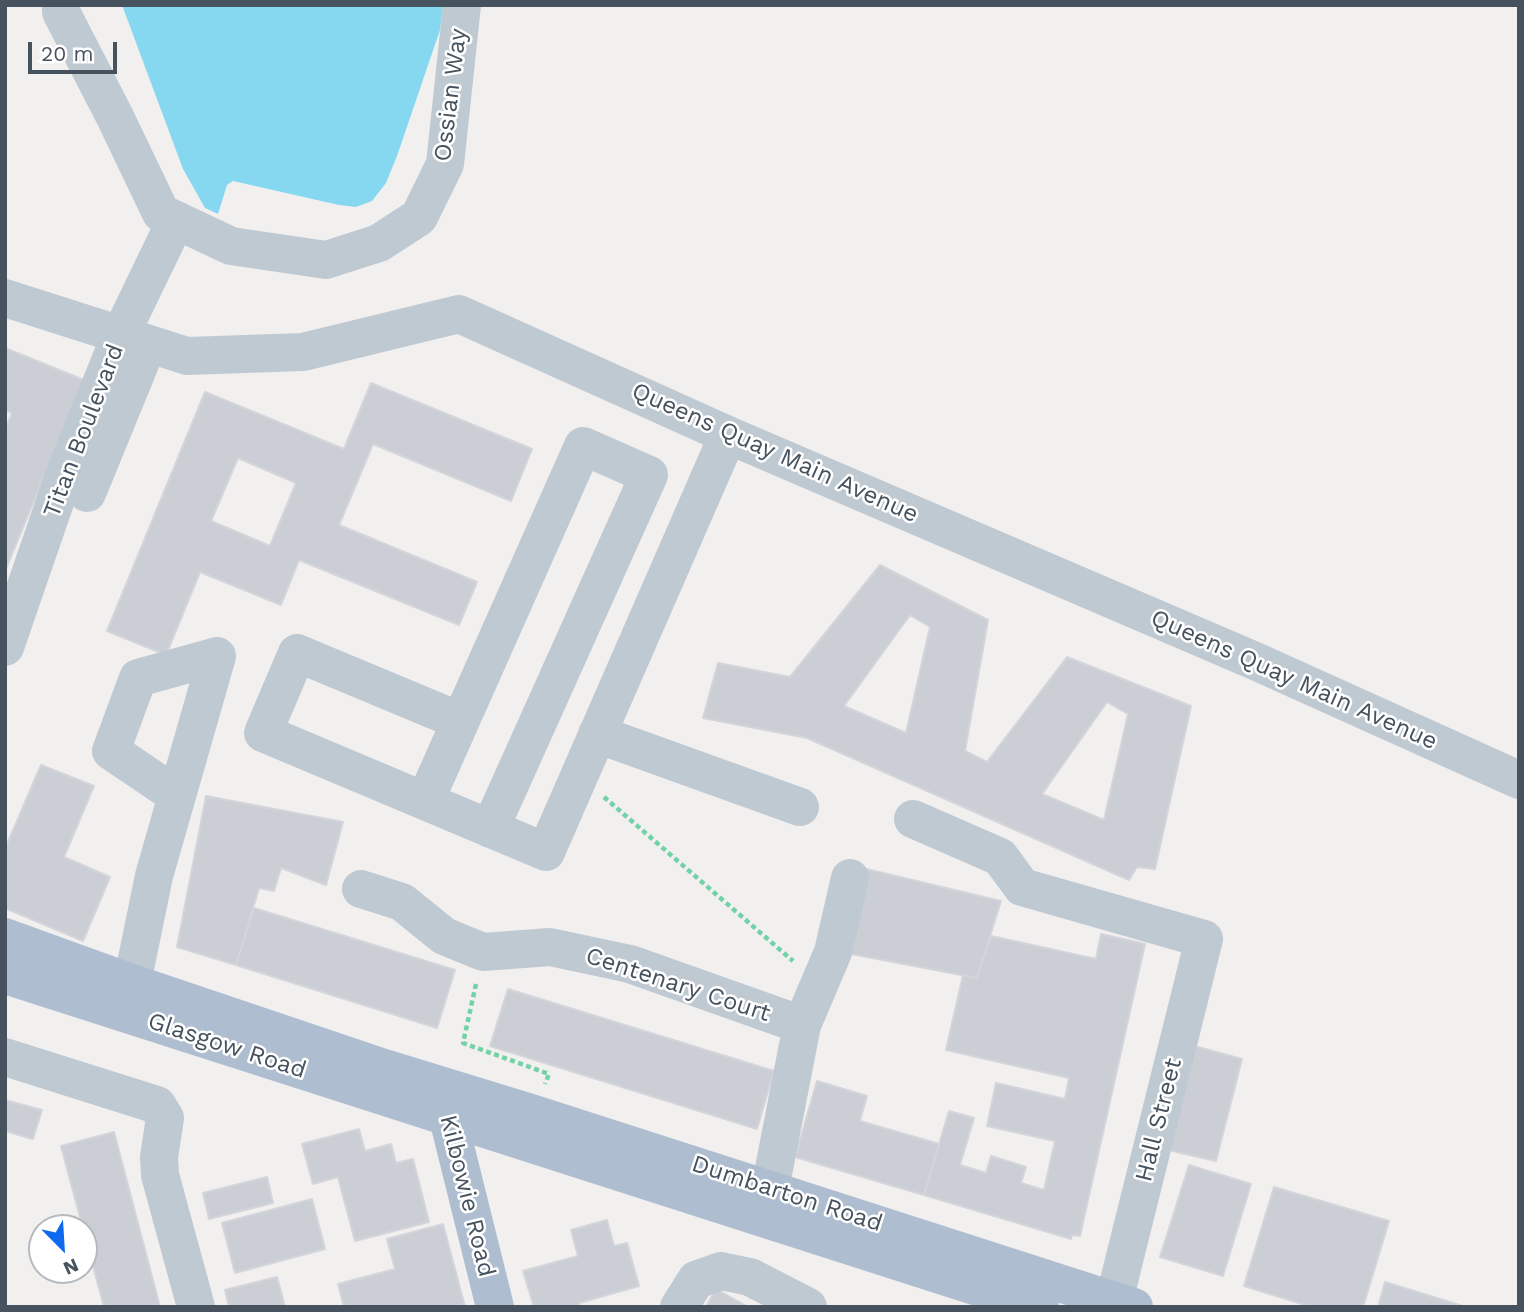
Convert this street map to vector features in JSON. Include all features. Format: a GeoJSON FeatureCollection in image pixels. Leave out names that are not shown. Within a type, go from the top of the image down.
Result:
{"type":"FeatureCollection","features":[{"type":"Feature","properties":{"kind":"main road","name":"Glasgow Road"},"geometry":{"type":"LineString","coordinates":[[5,937],[444,1102]]}},
{"type":"Feature","properties":{"kind":"main road","name":"Glasgow Road"},"geometry":{"type":"LineString","coordinates":[[5,975],[444,1102]]}},
{"type":"Feature","properties":{"kind":"main road","name":"Dumbarton Road"},"geometry":{"type":"LineString","coordinates":[[444,1102],[534,1114],[1124,1304]]}},
{"type":"Feature","properties":{"kind":"main road","name":"Dumbarton Road"},"geometry":{"type":"LineString","coordinates":[[444,1102],[644,1178],[1040,1307]]}},
{"type":"Feature","properties":{"kind":"main road","name":"Kilbowie Road"},"geometry":{"type":"LineString","coordinates":[[444,1102],[495,1307]]}},
{"type":"Feature","properties":{"kind":"street","name":"Ossian Way"},"geometry":{"type":"LineString","coordinates":[[61,5],[61,12],[161,213],[232,246],[326,260],[379,243],[419,217],[445,164],[462,5]]}},
{"type":"Feature","properties":{"kind":"street","name":"Titan Boulevard"},"geometry":{"type":"LineString","coordinates":[[5,647],[65,473],[135,339],[176,220]]}},
{"type":"Feature","properties":{"kind":"street","name":"Queens Quay Main Avenue"},"geometry":{"type":"LineString","coordinates":[[5,298],[187,356],[303,352],[459,314],[616,382],[729,435],[1242,655],[1519,780]]}},
{"type":"Feature","properties":{"kind":"street"},"geometry":{"type":"LineString","coordinates":[[87,493],[135,339]]}},
{"type":"Feature","properties":{"kind":"street"},"geometry":{"type":"LineString","coordinates":[[460,721],[297,653],[263,733],[546,852],[729,435]]}},
{"type":"Feature","properties":{"kind":"street"},"geometry":{"type":"LineString","coordinates":[[425,801],[583,446],[649,475],[491,829]]}},
{"type":"Feature","properties":{"kind":"street"},"geometry":{"type":"LineString","coordinates":[[597,734],[800,807]]}},
{"type":"Feature","properties":{"kind":"street"},"geometry":{"type":"LineString","coordinates":[[132,983],[154,876],[176,795]]}},
{"type":"Feature","properties":{"kind":"street","name":"Hall Street"},"geometry":{"type":"LineString","coordinates":[[913,819],[1000,857],[1022,887],[1204,939],[1124,1304]]}},
{"type":"Feature","properties":{"kind":"street"},"geometry":{"type":"LineString","coordinates":[[770,1189],[802,1025],[833,952],[850,878]]}},
{"type":"Feature","properties":{"kind":"street","name":"Centenary Court"},"geometry":{"type":"LineString","coordinates":[[361,889],[402,902],[444,936],[483,952],[550,947],[630,964],[802,1025]]}},
{"type":"Feature","properties":{"kind":"street"},"geometry":{"type":"LineString","coordinates":[[5,1057],[157,1105],[165,1118],[159,1157],[160,1175],[196,1307]]}},
{"type":"Feature","properties":{"kind":"street"},"geometry":{"type":"LineString","coordinates":[[679,1307],[696,1280],[721,1271],[750,1277],[808,1307]]}},
{"type":"Feature","properties":{"kind":"path"},"geometry":{"type":"LineString","coordinates":[[579,776],[784,952],[818,987]]}},
{"type":"Feature","properties":{"kind":"path"},"geometry":{"type":"LineString","coordinates":[[483,952],[463,1043],[549,1074],[534,1114]]}},
{"type":"Feature","properties":{"kind":"water"},"geometry":{"type":"Polygon","coordinates":[[[122,5],[443,5],[440,30],[397,156],[386,183],[372,201],[356,207],[339,205],[233,181],[227,185],[218,214],[205,208],[183,169],[122,5]]]}},
{"type":"Feature","properties":{"kind":"building"},"geometry":{"type":"Polygon","coordinates":[[[5,348],[84,380],[5,571],[5,430],[12,413],[5,410],[5,348]]]}},
{"type":"Feature","properties":{"kind":"building"},"geometry":{"type":"Polygon","coordinates":[[[371,383],[532,449],[511,501],[373,444],[339,525],[477,582],[459,625],[299,560],[281,605],[200,572],[166,655],[107,631],[205,392],[344,449],[371,383]],[[238,458],[211,521],[270,546],[296,483],[238,458]]]}},
{"type":"Feature","properties":{"kind":"building"},"geometry":{"type":"Polygon","coordinates":[[[880,565],[988,620],[965,751],[987,762],[1067,657],[1191,706],[1155,869],[1137,867],[1129,880],[807,738],[703,718],[718,663],[790,677],[880,565]],[[910,615],[844,706],[906,733],[930,627],[910,615]],[[1107,702],[1042,794],[1104,820],[1128,714],[1107,702]]]}},
{"type":"Feature","properties":{"kind":"building"},"geometry":{"type":"Polygon","coordinates":[[[41,765],[94,786],[64,857],[110,877],[83,941],[5,908],[5,849],[41,765]]]}},
{"type":"Feature","properties":{"kind":"building"},"geometry":{"type":"Polygon","coordinates":[[[206,796],[343,822],[326,885],[281,868],[274,891],[259,888],[236,965],[177,947],[206,796]]]}},
{"type":"Feature","properties":{"kind":"building"},"geometry":{"type":"Polygon","coordinates":[[[862,868],[1001,901],[977,978],[846,953],[862,868]]]}},
{"type":"Feature","properties":{"kind":"building"},"geometry":{"type":"Polygon","coordinates":[[[254,908],[455,970],[437,1028],[236,965],[254,908]]]}},
{"type":"Feature","properties":{"kind":"building"},"geometry":{"type":"Polygon","coordinates":[[[1101,934],[1145,944],[1080,1236],[1072,1235],[1071,1239],[924,1195],[949,1111],[974,1118],[960,1165],[986,1173],[991,1156],[1026,1167],[1021,1183],[1044,1190],[1055,1141],[987,1126],[996,1083],[1065,1099],[1069,1078],[946,1050],[963,975],[977,978],[991,936],[1096,959],[1101,934]]]}},
{"type":"Feature","properties":{"kind":"building"},"geometry":{"type":"Polygon","coordinates":[[[508,989],[774,1071],[757,1129],[490,1046],[508,989]]]}},
{"type":"Feature","properties":{"kind":"building"},"geometry":{"type":"Polygon","coordinates":[[[1194,1046],[1242,1059],[1216,1161],[1168,1150],[1194,1046]]]}},
{"type":"Feature","properties":{"kind":"building"},"geometry":{"type":"Polygon","coordinates":[[[817,1081],[867,1096],[860,1121],[939,1144],[924,1195],[795,1157],[817,1081]]]}},
{"type":"Feature","properties":{"kind":"building"},"geometry":{"type":"Polygon","coordinates":[[[5,1100],[42,1110],[33,1139],[5,1131],[5,1100]]]}},
{"type":"Feature","properties":{"kind":"building"},"geometry":{"type":"Polygon","coordinates":[[[359,1129],[365,1151],[391,1144],[396,1163],[413,1159],[429,1222],[355,1241],[338,1177],[313,1184],[302,1144],[359,1129]]]}},
{"type":"Feature","properties":{"kind":"building"},"geometry":{"type":"Polygon","coordinates":[[[114,1132],[160,1307],[104,1307],[98,1284],[98,1214],[79,1214],[61,1146],[114,1132]]]}},
{"type":"Feature","properties":{"kind":"building"},"geometry":{"type":"Polygon","coordinates":[[[1189,1165],[1251,1184],[1223,1276],[1160,1257],[1189,1165]]]}},
{"type":"Feature","properties":{"kind":"building"},"geometry":{"type":"Polygon","coordinates":[[[267,1177],[273,1203],[209,1219],[203,1193],[267,1177]]]}},
{"type":"Feature","properties":{"kind":"building"},"geometry":{"type":"Polygon","coordinates":[[[1274,1187],[1389,1221],[1363,1307],[1312,1307],[1244,1286],[1274,1187]]]}},
{"type":"Feature","properties":{"kind":"building"},"geometry":{"type":"Polygon","coordinates":[[[312,1199],[325,1249],[235,1273],[222,1223],[312,1199]]]}},
{"type":"Feature","properties":{"kind":"building"},"geometry":{"type":"Polygon","coordinates":[[[607,1220],[614,1246],[627,1243],[639,1286],[579,1303],[580,1307],[534,1307],[523,1271],[578,1256],[571,1230],[607,1220]]]}},
{"type":"Feature","properties":{"kind":"building"},"geometry":{"type":"Polygon","coordinates":[[[443,1224],[465,1307],[344,1307],[338,1284],[395,1269],[387,1239],[443,1224]]]}},
{"type":"Feature","properties":{"kind":"building"},"geometry":{"type":"Polygon","coordinates":[[[277,1277],[285,1307],[229,1307],[225,1290],[277,1277]]]}},
{"type":"Feature","properties":{"kind":"building"},"geometry":{"type":"Polygon","coordinates":[[[1385,1282],[1466,1307],[1378,1307],[1385,1282]]]}},
{"type":"Feature","properties":{"kind":"building"},"geometry":{"type":"Polygon","coordinates":[[[716,1289],[748,1307],[706,1307],[716,1289]]]}}]}
